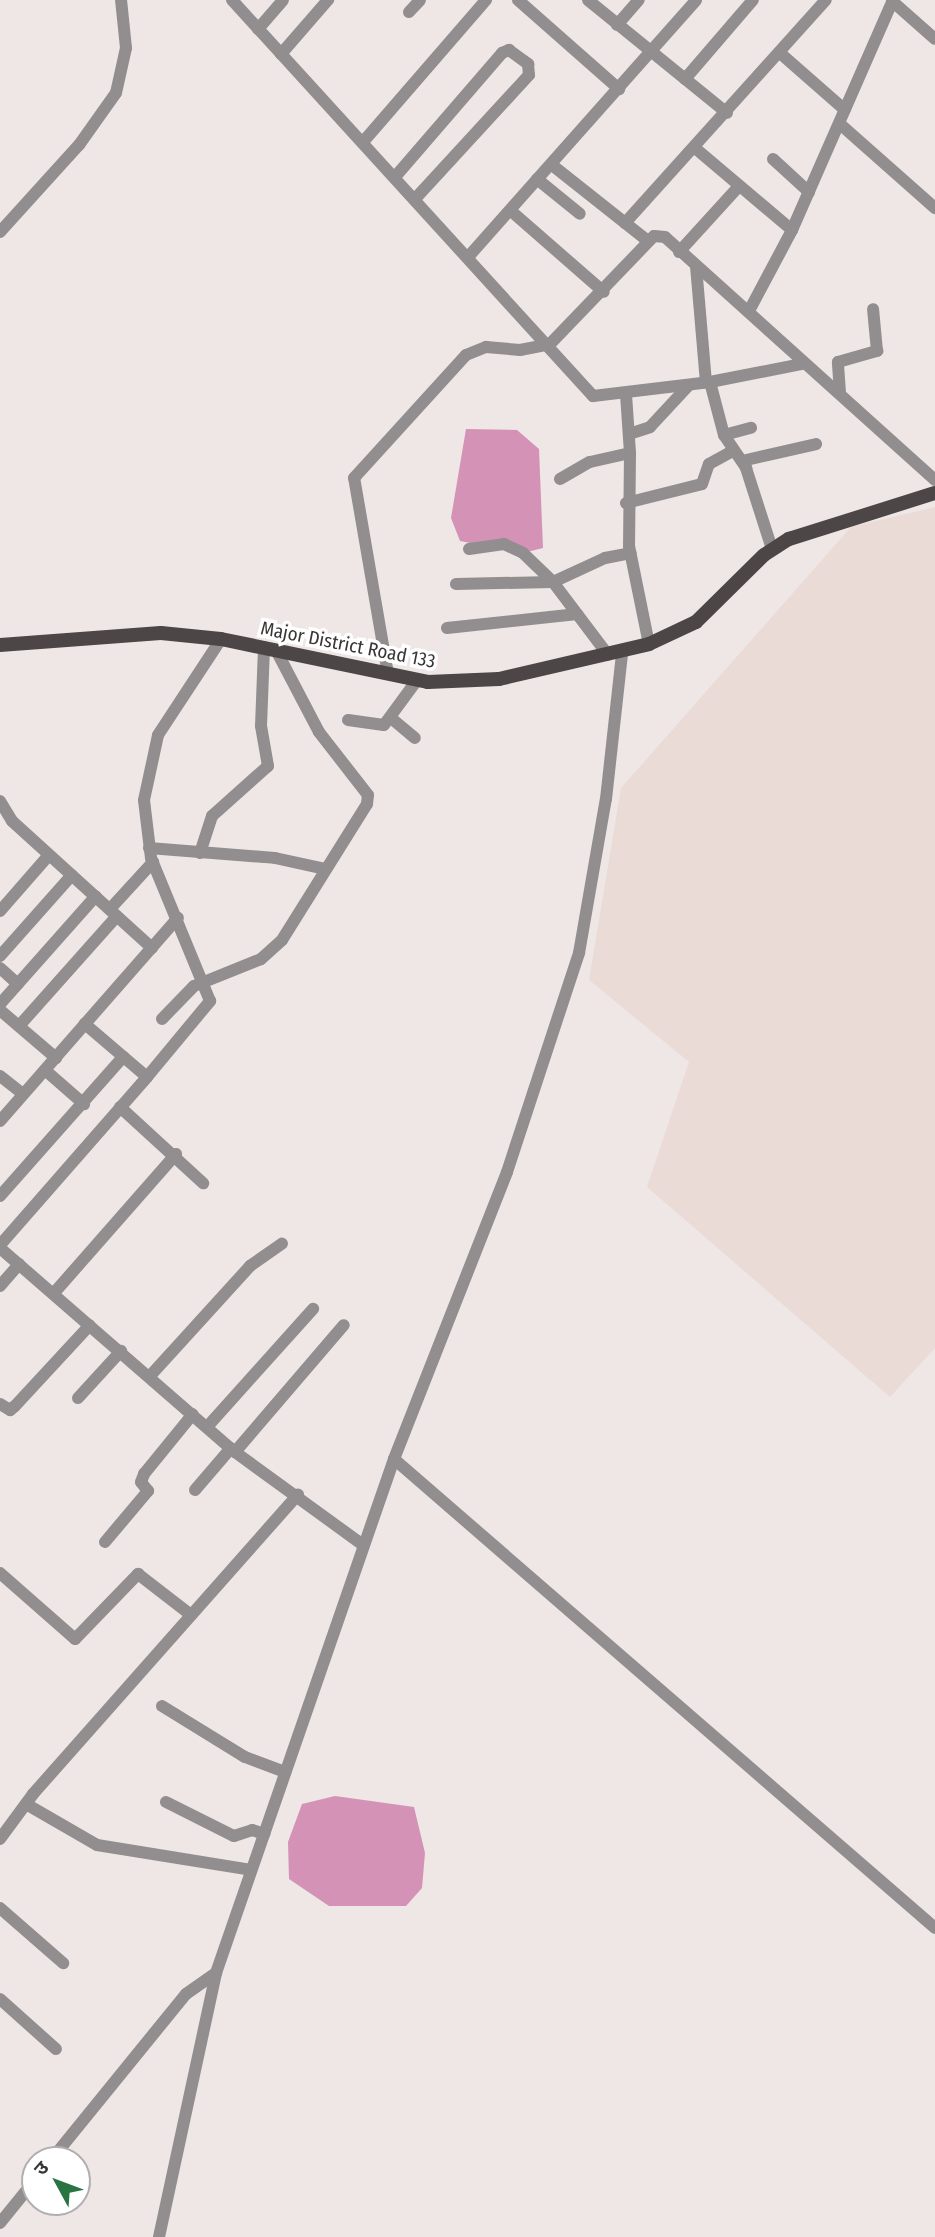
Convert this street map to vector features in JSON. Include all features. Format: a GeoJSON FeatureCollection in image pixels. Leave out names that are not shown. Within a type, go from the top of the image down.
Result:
{"type":"FeatureCollection","features":[{"type":"Feature","properties":{"kind":"main road","name":"Major District Road 133"},"geometry":{"type":"LineString","coordinates":[[0,645],[114,634],[221,639],[417,680],[482,682],[615,654],[649,644],[696,622],[772,549],[845,517],[935,493]]}},
{"type":"Feature","properties":{"kind":"street"},"geometry":{"type":"LineString","coordinates":[[0,232],[79,145],[116,93],[126,48],[121,0]]}},
{"type":"Feature","properties":{"kind":"street"},"geometry":{"type":"LineString","coordinates":[[232,0],[550,344],[593,396],[708,383],[802,364]]}},
{"type":"Feature","properties":{"kind":"street"},"geometry":{"type":"LineString","coordinates":[[258,29],[283,0]]}},
{"type":"Feature","properties":{"kind":"street"},"geometry":{"type":"LineString","coordinates":[[281,54],[328,0]]}},
{"type":"Feature","properties":{"kind":"street"},"geometry":{"type":"LineString","coordinates":[[410,12],[420,0]]}},
{"type":"Feature","properties":{"kind":"street"},"geometry":{"type":"LineString","coordinates":[[363,142],[486,0]]}},
{"type":"Feature","properties":{"kind":"street"},"geometry":{"type":"LineString","coordinates":[[518,0],[619,89]]}},
{"type":"Feature","properties":{"kind":"street"},"geometry":{"type":"LineString","coordinates":[[588,0],[727,113]]}},
{"type":"Feature","properties":{"kind":"street"},"geometry":{"type":"LineString","coordinates":[[617,25],[639,0]]}},
{"type":"Feature","properties":{"kind":"street"},"geometry":{"type":"LineString","coordinates":[[469,256],[696,0]]}},
{"type":"Feature","properties":{"kind":"street"},"geometry":{"type":"LineString","coordinates":[[685,79],[753,0]]}},
{"type":"Feature","properties":{"kind":"street"},"geometry":{"type":"LineString","coordinates":[[625,223],[727,113],[826,0]]}},
{"type":"Feature","properties":{"kind":"street"},"geometry":{"type":"LineString","coordinates":[[749,311],[792,230],[892,0],[935,40]]}},
{"type":"Feature","properties":{"kind":"street"},"geometry":{"type":"LineString","coordinates":[[395,177],[502,53],[509,50],[528,64],[529,75],[415,199]]}},
{"type":"Feature","properties":{"kind":"street"},"geometry":{"type":"LineString","coordinates":[[780,53],[845,110]]}},
{"type":"Feature","properties":{"kind":"street"},"geometry":{"type":"LineString","coordinates":[[839,124],[935,208]]}},
{"type":"Feature","properties":{"kind":"street"},"geometry":{"type":"LineString","coordinates":[[695,148],[792,230]]}},
{"type":"Feature","properties":{"kind":"street"},"geometry":{"type":"LineString","coordinates":[[773,159],[809,192]]}},
{"type":"Feature","properties":{"kind":"street"},"geometry":{"type":"LineString","coordinates":[[552,164],[648,241]]}},
{"type":"Feature","properties":{"kind":"street"},"geometry":{"type":"LineString","coordinates":[[537,179],[580,214]]}},
{"type":"Feature","properties":{"kind":"street"},"geometry":{"type":"LineString","coordinates":[[679,252],[739,186]]}},
{"type":"Feature","properties":{"kind":"street"},"geometry":{"type":"LineString","coordinates":[[511,211],[604,292]]}},
{"type":"Feature","properties":{"kind":"street"},"geometry":{"type":"LineString","coordinates":[[388,674],[354,478],[474,349],[550,344],[604,292],[648,241],[660,234],[749,311],[802,364],[839,393],[935,480]]}},
{"type":"Feature","properties":{"kind":"street"},"geometry":{"type":"LineString","coordinates":[[696,266],[708,383],[724,435],[732,451],[742,461],[772,549]]}},
{"type":"Feature","properties":{"kind":"street"},"geometry":{"type":"LineString","coordinates":[[839,393],[838,362],[872,355],[879,346],[873,309]]}},
{"type":"Feature","properties":{"kind":"street"},"geometry":{"type":"LineString","coordinates":[[629,434],[650,427],[690,385]]}},
{"type":"Feature","properties":{"kind":"street"},"geometry":{"type":"LineString","coordinates":[[626,394],[630,453],[626,503],[631,553],[649,644]]}},
{"type":"Feature","properties":{"kind":"street"},"geometry":{"type":"LineString","coordinates":[[724,435],[751,428]]}},
{"type":"Feature","properties":{"kind":"street"},"geometry":{"type":"LineString","coordinates":[[742,461],[816,444]]}},
{"type":"Feature","properties":{"kind":"street"},"geometry":{"type":"LineString","coordinates":[[626,503],[702,484],[709,464],[732,451]]}},
{"type":"Feature","properties":{"kind":"street"},"geometry":{"type":"LineString","coordinates":[[560,479],[590,462],[630,453]]}},
{"type":"Feature","properties":{"kind":"street"},"geometry":{"type":"LineString","coordinates":[[159,2237],[216,1973],[363,1545],[507,1172],[579,953],[606,799],[615,654],[577,614],[553,582],[512,547],[470,549]]}},
{"type":"Feature","properties":{"kind":"street"},"geometry":{"type":"LineString","coordinates":[[456,584],[553,582],[605,558],[631,553]]}},
{"type":"Feature","properties":{"kind":"street"},"geometry":{"type":"LineString","coordinates":[[447,628],[577,614]]}},
{"type":"Feature","properties":{"kind":"street"},"geometry":{"type":"LineString","coordinates":[[221,639],[158,735],[144,800],[153,862],[210,994],[206,1010],[0,1246],[233,1450],[298,1494],[363,1545]]}},
{"type":"Feature","properties":{"kind":"street"},"geometry":{"type":"LineString","coordinates":[[200,853],[212,816],[268,766],[261,726],[270,649]]}},
{"type":"Feature","properties":{"kind":"street"},"geometry":{"type":"LineString","coordinates":[[162,1019],[204,981],[261,959],[282,940],[368,795],[319,732],[270,649]]}},
{"type":"Feature","properties":{"kind":"street"},"geometry":{"type":"LineString","coordinates":[[348,720],[365,719],[380,727],[391,718],[417,680]]}},
{"type":"Feature","properties":{"kind":"street"},"geometry":{"type":"LineString","coordinates":[[391,718],[415,738]]}},
{"type":"Feature","properties":{"kind":"street"},"geometry":{"type":"LineString","coordinates":[[0,801],[12,821],[152,948]]}},
{"type":"Feature","properties":{"kind":"street"},"geometry":{"type":"LineString","coordinates":[[149,848],[275,858],[325,869]]}},
{"type":"Feature","properties":{"kind":"street"},"geometry":{"type":"LineString","coordinates":[[0,911],[49,855]]}},
{"type":"Feature","properties":{"kind":"street"},"geometry":{"type":"LineString","coordinates":[[19,1026],[153,862]]}},
{"type":"Feature","properties":{"kind":"street"},"geometry":{"type":"LineString","coordinates":[[0,956],[72,875]]}},
{"type":"Feature","properties":{"kind":"street"},"geometry":{"type":"LineString","coordinates":[[0,1004],[96,896]]}},
{"type":"Feature","properties":{"kind":"street"},"geometry":{"type":"LineString","coordinates":[[0,1121],[178,918]]}},
{"type":"Feature","properties":{"kind":"street"},"geometry":{"type":"LineString","coordinates":[[0,968],[18,984]]}},
{"type":"Feature","properties":{"kind":"street"},"geometry":{"type":"LineString","coordinates":[[0,1010],[56,1058]]}},
{"type":"Feature","properties":{"kind":"street"},"geometry":{"type":"LineString","coordinates":[[85,1024],[147,1077]]}},
{"type":"Feature","properties":{"kind":"street"},"geometry":{"type":"LineString","coordinates":[[0,1196],[123,1057]]}},
{"type":"Feature","properties":{"kind":"street"},"geometry":{"type":"LineString","coordinates":[[45,1070],[84,1104]]}},
{"type":"Feature","properties":{"kind":"street"},"geometry":{"type":"LineString","coordinates":[[0,1076],[23,1094]]}},
{"type":"Feature","properties":{"kind":"street"},"geometry":{"type":"LineString","coordinates":[[120,1107],[176,1154],[203,1183]]}},
{"type":"Feature","properties":{"kind":"street"},"geometry":{"type":"LineString","coordinates":[[54,1293],[176,1154]]}},
{"type":"Feature","properties":{"kind":"street"},"geometry":{"type":"LineString","coordinates":[[150,1376],[250,1266],[282,1244]]}},
{"type":"Feature","properties":{"kind":"street"},"geometry":{"type":"LineString","coordinates":[[0,1286],[19,1264]]}},
{"type":"Feature","properties":{"kind":"street"},"geometry":{"type":"LineString","coordinates":[[207,1427],[313,1309]]}},
{"type":"Feature","properties":{"kind":"street"},"geometry":{"type":"LineString","coordinates":[[0,1404],[10,1410],[15,1406],[90,1325]]}},
{"type":"Feature","properties":{"kind":"street"},"geometry":{"type":"LineString","coordinates":[[195,1490],[344,1325]]}},
{"type":"Feature","properties":{"kind":"street"},"geometry":{"type":"LineString","coordinates":[[78,1398],[121,1351]]}},
{"type":"Feature","properties":{"kind":"street"},"geometry":{"type":"LineString","coordinates":[[105,1542],[148,1491],[141,1482],[144,1474],[193,1414]]}},
{"type":"Feature","properties":{"kind":"street"},"geometry":{"type":"LineString","coordinates":[[394,1460],[935,1928]]}},
{"type":"Feature","properties":{"kind":"street"},"geometry":{"type":"LineString","coordinates":[[0,1839],[26,1804],[298,1494]]}},
{"type":"Feature","properties":{"kind":"street"},"geometry":{"type":"LineString","coordinates":[[0,1573],[75,1639],[138,1574],[191,1615]]}},
{"type":"Feature","properties":{"kind":"street"},"geometry":{"type":"LineString","coordinates":[[162,1706],[245,1757],[285,1772]]}},
{"type":"Feature","properties":{"kind":"street"},"geometry":{"type":"LineString","coordinates":[[166,1802],[234,1836],[251,1830],[264,1834]]}},
{"type":"Feature","properties":{"kind":"street"},"geometry":{"type":"LineString","coordinates":[[26,1804],[97,1844],[251,1870]]}},
{"type":"Feature","properties":{"kind":"street"},"geometry":{"type":"LineString","coordinates":[[0,1908],[62,1963]]}},
{"type":"Feature","properties":{"kind":"street"},"geometry":{"type":"LineString","coordinates":[[62,2146],[186,1994],[216,1973]]}},
{"type":"Feature","properties":{"kind":"street"},"geometry":{"type":"LineString","coordinates":[[0,1999],[56,2049]]}},
{"type":"Feature","properties":{"kind":"street"},"geometry":{"type":"LineString","coordinates":[[0,2223],[21,2197]]}},
{"type":"Feature","properties":{"kind":"shaded area"},"geometry":{"type":"Polygon","coordinates":[[[466,429],[517,430],[539,449],[543,548],[523,553],[460,541],[451,518],[466,429]]]}},
{"type":"Feature","properties":{"kind":"shaded area"},"geometry":{"type":"Polygon","coordinates":[[[935,507],[935,1348],[890,1397],[647,1187],[689,1062],[589,980],[621,788],[851,527],[935,507]]]}},
{"type":"Feature","properties":{"kind":"shaded area"},"geometry":{"type":"Polygon","coordinates":[[[335,1796],[414,1807],[425,1853],[422,1888],[406,1906],[329,1906],[289,1879],[288,1842],[302,1804],[335,1796]]]}}]}
